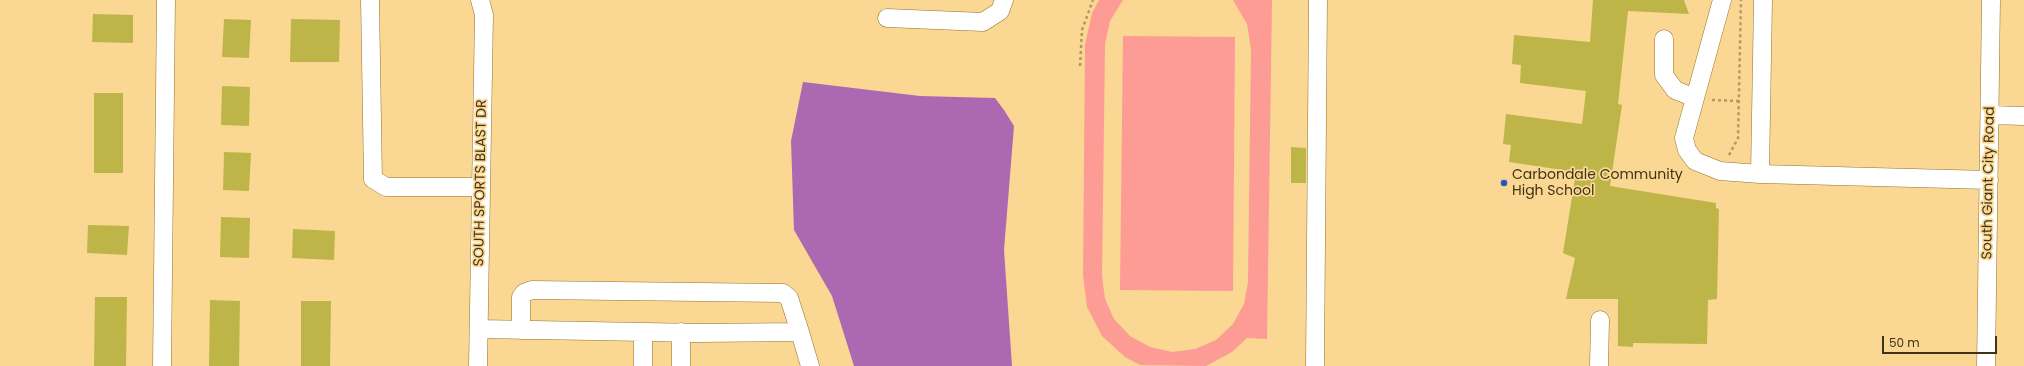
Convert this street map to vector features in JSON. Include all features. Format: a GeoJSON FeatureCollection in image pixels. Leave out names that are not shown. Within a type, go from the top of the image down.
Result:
{"type":"FeatureCollection","features":[{"type":"Feature","properties":{"kind":"street"},"geometry":{"type":"LineString","coordinates":[[162,366],[166,0]]}},
{"type":"Feature","properties":{"kind":"street"},"geometry":{"type":"LineString","coordinates":[[370,0],[373,179],[386,187],[481,187]]}},
{"type":"Feature","properties":{"kind":"street","name":"SOUTH SPORTS BLAST DR"},"geometry":{"type":"LineString","coordinates":[[478,366],[484,15],[480,0]]}},
{"type":"Feature","properties":{"kind":"street"},"geometry":{"type":"LineString","coordinates":[[887,18],[983,22],[1000,10],[1004,0]]}},
{"type":"Feature","properties":{"kind":"street"},"geometry":{"type":"LineString","coordinates":[[1315,366],[1318,0]]}},
{"type":"Feature","properties":{"kind":"street"},"geometry":{"type":"LineString","coordinates":[[1722,0],[1703,99],[1684,138],[1685,145],[1690,155],[1702,164],[1720,171],[1760,174],[1989,180]]}},
{"type":"Feature","properties":{"kind":"street"},"geometry":{"type":"LineString","coordinates":[[1760,174],[1762,0]]}},
{"type":"Feature","properties":{"kind":"street","name":"South Giant City Road"},"geometry":{"type":"LineString","coordinates":[[1986,366],[1991,0]]}},
{"type":"Feature","properties":{"kind":"street"},"geometry":{"type":"LineString","coordinates":[[1664,39],[1664,75],[1675,90],[1703,99]]}},
{"type":"Feature","properties":{"kind":"street"},"geometry":{"type":"LineString","coordinates":[[1990,115],[2024,116]]}},
{"type":"Feature","properties":{"kind":"street"},"geometry":{"type":"LineString","coordinates":[[522,330],[521,297],[527,291],[783,293],[789,298],[810,366]]}},
{"type":"Feature","properties":{"kind":"street"},"geometry":{"type":"LineString","coordinates":[[1599,366],[1600,320]]}},
{"type":"Feature","properties":{"kind":"street"},"geometry":{"type":"LineString","coordinates":[[479,330],[800,332]]}},
{"type":"Feature","properties":{"kind":"street"},"geometry":{"type":"LineString","coordinates":[[643,332],[643,366]]}},
{"type":"Feature","properties":{"kind":"street"},"geometry":{"type":"LineString","coordinates":[[681,332],[682,366]]}},
{"type":"Feature","properties":{"kind":"path"},"geometry":{"type":"LineString","coordinates":[[1080,66],[1082,30],[1093,0]]}},
{"type":"Feature","properties":{"kind":"path"},"geometry":{"type":"LineString","coordinates":[[1726,160],[1737,144],[1738,138],[1741,0]]}},
{"type":"Feature","properties":{"kind":"path"},"geometry":{"type":"LineString","coordinates":[[1703,99],[1739,100]]}},
{"type":"Feature","properties":{"kind":"shaded area"},"geometry":{"type":"Polygon","coordinates":[[[1099,0],[1123,0],[1110,21],[1105,44],[1102,276],[1105,299],[1114,319],[1130,336],[1150,347],[1172,352],[1195,349],[1216,340],[1233,324],[1244,304],[1248,282],[1251,49],[1247,24],[1233,0],[1272,0],[1267,339],[1247,338],[1232,352],[1206,366],[1140,365],[1125,357],[1102,336],[1087,307],[1083,275],[1085,45],[1092,13],[1099,0]]]}},
{"type":"Feature","properties":{"kind":"shaded area"},"geometry":{"type":"Polygon","coordinates":[[[1123,36],[1235,37],[1233,291],[1120,290],[1123,36]]]}},
{"type":"Feature","properties":{"kind":"shaded area"},"geometry":{"type":"Polygon","coordinates":[[[803,82],[920,96],[995,98],[1004,110],[1014,126],[1004,250],[1012,366],[854,366],[832,296],[794,230],[791,141],[803,82]]]}},
{"type":"Feature","properties":{"kind":"building"},"geometry":{"type":"Polygon","coordinates":[[[1593,0],[1684,0],[1689,14],[1628,11],[1618,104],[1622,105],[1610,186],[1716,203],[1716,208],[1719,209],[1717,299],[1708,300],[1707,344],[1633,343],[1633,347],[1618,346],[1618,299],[1566,299],[1575,258],[1563,253],[1576,172],[1509,162],[1511,145],[1503,144],[1506,114],[1582,124],[1586,91],[1520,83],[1521,65],[1512,64],[1514,35],[1590,42],[1593,0]]]}},
{"type":"Feature","properties":{"kind":"building"},"geometry":{"type":"Polygon","coordinates":[[[93,14],[133,15],[133,43],[92,42],[93,14]]]}},
{"type":"Feature","properties":{"kind":"building"},"geometry":{"type":"Polygon","coordinates":[[[224,19],[251,20],[249,58],[222,57],[224,19]]]}},
{"type":"Feature","properties":{"kind":"building"},"geometry":{"type":"Polygon","coordinates":[[[291,19],[340,20],[339,62],[290,62],[291,19]]]}},
{"type":"Feature","properties":{"kind":"building"},"geometry":{"type":"Polygon","coordinates":[[[222,86],[250,87],[249,126],[221,125],[222,86]]]}},
{"type":"Feature","properties":{"kind":"building"},"geometry":{"type":"Polygon","coordinates":[[[94,93],[123,93],[123,173],[94,173],[94,93]]]}},
{"type":"Feature","properties":{"kind":"building"},"geometry":{"type":"Polygon","coordinates":[[[1291,147],[1306,148],[1306,183],[1291,183],[1291,147]]]}},
{"type":"Feature","properties":{"kind":"building"},"geometry":{"type":"Polygon","coordinates":[[[224,152],[251,153],[249,191],[223,190],[224,152]]]}},
{"type":"Feature","properties":{"kind":"building"},"geometry":{"type":"Polygon","coordinates":[[[221,217],[250,218],[249,258],[220,257],[221,217]]]}},
{"type":"Feature","properties":{"kind":"building"},"geometry":{"type":"Polygon","coordinates":[[[88,225],[129,226],[127,255],[87,253],[88,225]]]}},
{"type":"Feature","properties":{"kind":"building"},"geometry":{"type":"Polygon","coordinates":[[[293,229],[335,231],[334,260],[292,258],[293,229]]]}},
{"type":"Feature","properties":{"kind":"building"},"geometry":{"type":"Polygon","coordinates":[[[95,297],[127,297],[126,366],[94,366],[95,297]]]}},
{"type":"Feature","properties":{"kind":"building"},"geometry":{"type":"Polygon","coordinates":[[[210,300],[240,301],[239,366],[209,366],[210,300]]]}},
{"type":"Feature","properties":{"kind":"building"},"geometry":{"type":"Polygon","coordinates":[[[301,301],[331,301],[330,366],[301,366],[301,301]]]}},
{"type":"Feature","properties":{"kind":"place","name":"Carbondale Community High School"},"geometry":{"type":"Point","coordinates":[1504,183]}}]}
